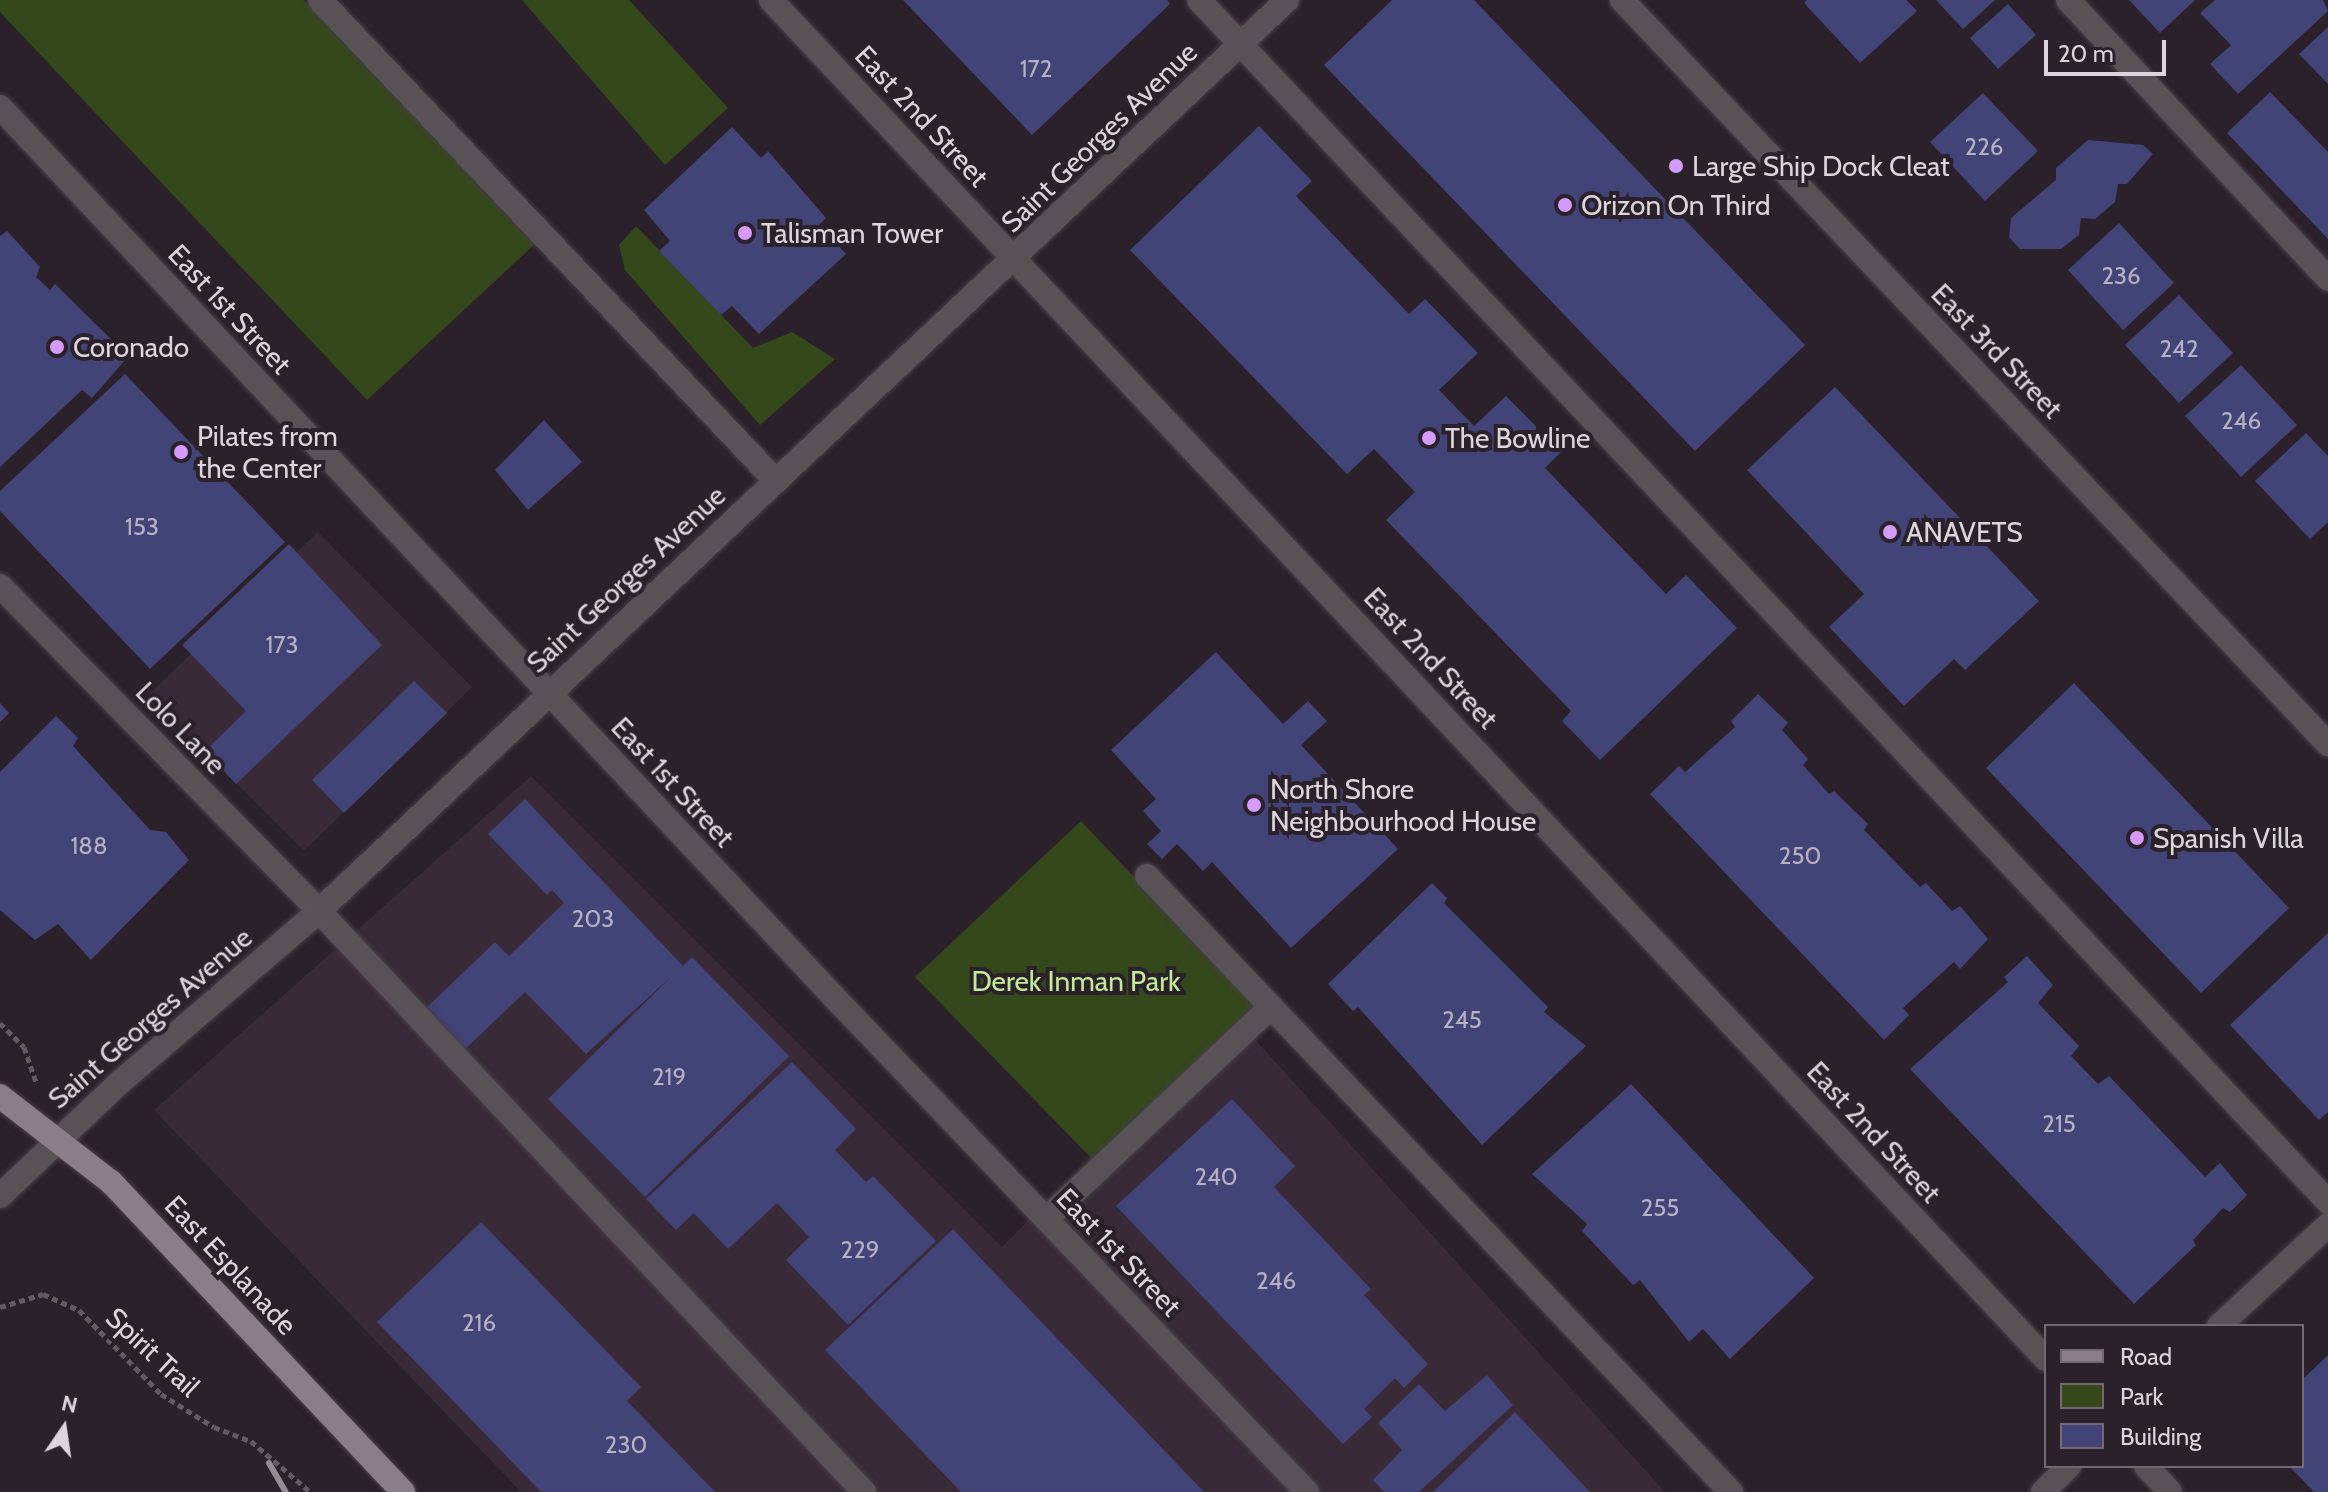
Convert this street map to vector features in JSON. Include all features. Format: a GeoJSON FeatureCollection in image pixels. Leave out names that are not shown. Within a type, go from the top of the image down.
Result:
{"type":"FeatureCollection","features":[{"type":"Feature","properties":{"kind":"main road","name":"East Esplanade"},"geometry":{"type":"LineString","coordinates":[[0,1096],[111,1182],[403,1492]]}},
{"type":"Feature","properties":{"kind":"street"},"geometry":{"type":"LineString","coordinates":[[320,0],[776,481]]}},
{"type":"Feature","properties":{"kind":"street","name":"East 2nd Street"},"geometry":{"type":"LineString","coordinates":[[771,0],[2044,1357]]}},
{"type":"Feature","properties":{"kind":"street"},"geometry":{"type":"LineString","coordinates":[[1199,0],[2328,1202]]}},
{"type":"Feature","properties":{"kind":"street","name":"Saint Georges Avenue"},"geometry":{"type":"LineString","coordinates":[[0,1196],[56,1139],[319,911],[547,692],[1015,259],[1287,0]]}},
{"type":"Feature","properties":{"kind":"street","name":"East 3rd Street"},"geometry":{"type":"LineString","coordinates":[[1622,0],[2328,744]]}},
{"type":"Feature","properties":{"kind":"street"},"geometry":{"type":"LineString","coordinates":[[2068,0],[2328,279]]}},
{"type":"Feature","properties":{"kind":"street","name":"East 1st Street"},"geometry":{"type":"LineString","coordinates":[[0,107],[547,692],[1307,1492]]}},
{"type":"Feature","properties":{"kind":"street","name":"Lolo Lane"},"geometry":{"type":"LineString","coordinates":[[0,586],[319,911],[864,1492]]}},
{"type":"Feature","properties":{"kind":"street"},"geometry":{"type":"LineString","coordinates":[[1147,876],[1731,1492]]}},
{"type":"Feature","properties":{"kind":"street"},"geometry":{"type":"LineString","coordinates":[[1046,1219],[1271,1007]]}},
{"type":"Feature","properties":{"kind":"street"},"geometry":{"type":"LineString","coordinates":[[2221,1324],[2328,1225]]}},
{"type":"Feature","properties":{"kind":"street"},"geometry":{"type":"LineString","coordinates":[[2043,1492],[2067,1468]]}},
{"type":"Feature","properties":{"kind":"street"},"geometry":{"type":"LineString","coordinates":[[2148,1468],[2170,1492]]}},
{"type":"Feature","properties":{"kind":"path"},"geometry":{"type":"LineString","coordinates":[[0,1023],[24,1047]]}},
{"type":"Feature","properties":{"kind":"path","name":"Spirit Trail"},"geometry":{"type":"LineString","coordinates":[[0,1307],[43,1294],[79,1310],[161,1394],[214,1427],[251,1441],[310,1492]]}},
{"type":"Feature","properties":{"kind":"shaded area"},"geometry":{"type":"Polygon","coordinates":[[[318,532],[472,687],[304,851],[148,695],[318,532]]]}},
{"type":"Feature","properties":{"kind":"shaded area"},"geometry":{"type":"Polygon","coordinates":[[[531,776],[1002,1247],[1232,1014],[1665,1492],[521,1492],[154,1110],[531,776]]]}},
{"type":"Feature","properties":{"kind":"green space"},"geometry":{"type":"Polygon","coordinates":[[[0,0],[304,0],[536,243],[367,400],[0,12],[0,0]]]}},
{"type":"Feature","properties":{"kind":"green space"},"geometry":{"type":"Polygon","coordinates":[[[522,0],[629,0],[728,108],[665,165],[522,0]]]}},
{"type":"Feature","properties":{"kind":"green space"},"geometry":{"type":"Polygon","coordinates":[[[636,226],[753,348],[792,332],[835,359],[760,425],[625,270],[619,245],[636,226]]]}},
{"type":"Feature","properties":{"kind":"green space","name":"Derek Inman Park"},"geometry":{"type":"Polygon","coordinates":[[[1081,821],[1258,1008],[1095,1162],[915,977],[1081,821]]]}},
{"type":"Feature","properties":{"kind":"building"},"geometry":{"type":"Polygon","coordinates":[[[903,0],[1167,0],[1170,4],[1032,135],[903,0]]]}},
{"type":"Feature","properties":{"kind":"building","name":"Orizon On Third"},"geometry":{"type":"Polygon","coordinates":[[[1392,0],[1474,0],[1805,345],[1695,451],[1324,65],[1392,0]]]}},
{"type":"Feature","properties":{"kind":"building"},"geometry":{"type":"Polygon","coordinates":[[[1807,0],[1906,0],[1917,11],[1860,63],[1804,3],[1807,0]]]}},
{"type":"Feature","properties":{"kind":"building"},"geometry":{"type":"Polygon","coordinates":[[[1936,0],[1995,0],[1963,29],[1936,0]]]}},
{"type":"Feature","properties":{"kind":"building"},"geometry":{"type":"Polygon","coordinates":[[[2129,0],[2195,0],[2160,33],[2129,0]]]}},
{"type":"Feature","properties":{"kind":"building"},"geometry":{"type":"Polygon","coordinates":[[[2215,0],[2323,0],[2328,11],[2238,94],[2210,64],[2231,45],[2200,13],[2215,0]]]}},
{"type":"Feature","properties":{"kind":"building"},"geometry":{"type":"Polygon","coordinates":[[[2008,4],[2036,35],[1998,69],[1970,38],[2008,4]]]}},
{"type":"Feature","properties":{"kind":"building"},"geometry":{"type":"Polygon","coordinates":[[[2328,27],[2328,84],[2299,54],[2328,27]]]}},
{"type":"Feature","properties":{"kind":"building"},"geometry":{"type":"Polygon","coordinates":[[[2270,92],[2328,152],[2328,239],[2227,133],[2270,92]]]}},
{"type":"Feature","properties":{"kind":"building"},"geometry":{"type":"Polygon","coordinates":[[[1983,93],[2038,151],[1985,201],[1930,142],[1983,93]]]}},
{"type":"Feature","properties":{"kind":"building","name":"The Bowline"},"geometry":{"type":"Polygon","coordinates":[[[1259,126],[1312,181],[1296,196],[1409,314],[1425,299],[1478,353],[1439,390],[1474,426],[1506,396],[1561,452],[1545,468],[1666,594],[1686,575],[1737,628],[1600,760],[1562,721],[1571,711],[1386,520],[1415,492],[1374,449],[1347,474],[1130,250],[1259,126]]]}},
{"type":"Feature","properties":{"kind":"building","name":"Talisman Tower"},"geometry":{"type":"Polygon","coordinates":[[[732,127],[761,158],[768,151],[826,218],[819,225],[846,254],[759,334],[732,306],[721,315],[659,251],[670,241],[644,210],[732,127]]]}},
{"type":"Feature","properties":{"kind":"building"},"geometry":{"type":"Polygon","coordinates":[[[2088,140],[2143,145],[2153,154],[2127,184],[2118,184],[2115,202],[2095,219],[2081,218],[2079,235],[2061,249],[2020,249],[2009,237],[2011,218],[2056,180],[2056,168],[2088,140]]]}},
{"type":"Feature","properties":{"kind":"building"},"geometry":{"type":"Polygon","coordinates":[[[2119,223],[2174,283],[2123,330],[2068,270],[2119,223]]]}},
{"type":"Feature","properties":{"kind":"building","name":"Coronado"},"geometry":{"type":"Polygon","coordinates":[[[7,231],[40,267],[36,277],[50,290],[55,284],[117,345],[112,350],[126,359],[92,398],[82,390],[0,467],[0,236],[7,231]]]}},
{"type":"Feature","properties":{"kind":"building"},"geometry":{"type":"Polygon","coordinates":[[[2179,295],[2233,353],[2179,403],[2125,345],[2179,295]]]}},
{"type":"Feature","properties":{"kind":"building"},"geometry":{"type":"Polygon","coordinates":[[[2241,365],[2297,425],[2241,477],[2185,416],[2241,365]]]}},
{"type":"Feature","properties":{"kind":"building"},"geometry":{"type":"Polygon","coordinates":[[[125,374],[285,542],[150,669],[0,511],[0,491],[125,374]]]}},
{"type":"Feature","properties":{"kind":"building","name":"ANAVETS"},"geometry":{"type":"Polygon","coordinates":[[[1835,387],[2039,601],[1965,670],[1954,659],[1904,706],[1829,627],[1864,594],[1747,470],[1835,387]]]}},
{"type":"Feature","properties":{"kind":"building"},"geometry":{"type":"Polygon","coordinates":[[[544,420],[582,462],[528,510],[495,470],[544,420]]]}},
{"type":"Feature","properties":{"kind":"building"},"geometry":{"type":"Polygon","coordinates":[[[2306,433],[2328,456],[2328,522],[2310,539],[2255,481],[2306,433]]]}},
{"type":"Feature","properties":{"kind":"building"},"geometry":{"type":"Polygon","coordinates":[[[289,544],[382,645],[236,784],[205,751],[246,711],[182,645],[289,544]]]}},
{"type":"Feature","properties":{"kind":"building","name":"North Shore Neighbourhood House"},"geometry":{"type":"Polygon","coordinates":[[[1216,652],[1283,724],[1308,701],[1327,721],[1301,745],[1398,849],[1291,948],[1212,862],[1203,871],[1177,844],[1162,859],[1147,844],[1161,831],[1143,811],[1156,799],[1111,750],[1216,652]]]}},
{"type":"Feature","properties":{"kind":"building"},"geometry":{"type":"Polygon","coordinates":[[[414,681],[447,713],[344,813],[312,780],[414,681]]]}},
{"type":"Feature","properties":{"kind":"building","name":"Spanish Villa"},"geometry":{"type":"Polygon","coordinates":[[[2074,683],[2289,908],[2201,993],[1986,768],[2074,683]]]}},
{"type":"Feature","properties":{"kind":"building"},"geometry":{"type":"Polygon","coordinates":[[[1758,694],[1788,723],[1782,730],[1808,759],[1803,765],[1829,794],[1834,791],[1868,824],[1864,830],[1920,887],[1926,883],[1952,911],[1960,906],[1988,939],[1960,969],[1954,962],[1903,1008],[1909,1015],[1884,1040],[1650,794],[1679,766],[1685,772],[1735,727],[1731,721],[1758,694]]]}},
{"type":"Feature","properties":{"kind":"building"},"geometry":{"type":"Polygon","coordinates":[[[0,703],[9,713],[0,722],[0,703]]]}},
{"type":"Feature","properties":{"kind":"building"},"geometry":{"type":"Polygon","coordinates":[[[56,716],[78,738],[73,746],[150,830],[166,832],[189,860],[91,960],[58,924],[35,940],[0,910],[0,772],[56,716]]]}},
{"type":"Feature","properties":{"kind":"building"},"geometry":{"type":"Polygon","coordinates":[[[525,799],[683,966],[692,957],[789,1056],[645,1197],[548,1099],[673,975],[586,1054],[525,992],[459,1055],[421,1013],[495,942],[509,956],[564,903],[552,890],[547,895],[488,834],[525,799]]]}},
{"type":"Feature","properties":{"kind":"building"},"geometry":{"type":"Polygon","coordinates":[[[1432,883],[1447,898],[1444,903],[1548,1007],[1544,1012],[1586,1046],[1482,1145],[1358,1007],[1353,1011],[1328,984],[1432,883]]]}},
{"type":"Feature","properties":{"kind":"building"},"geometry":{"type":"Polygon","coordinates":[[[2328,933],[2328,1112],[2319,1120],[2230,1025],[2328,933]]]}},
{"type":"Feature","properties":{"kind":"building"},"geometry":{"type":"Polygon","coordinates":[[[2027,956],[2053,985],[2038,1003],[2079,1046],[2071,1056],[2098,1084],[2109,1076],[2205,1177],[2220,1163],[2247,1195],[2230,1212],[2223,1208],[2193,1240],[2196,1245],[2134,1304],[1910,1069],[2008,982],[2004,977],[2027,956]]]}},
{"type":"Feature","properties":{"kind":"building"},"geometry":{"type":"Polygon","coordinates":[[[792,1062],[856,1129],[835,1150],[866,1182],[873,1176],[936,1241],[848,1325],[786,1260],[809,1237],[777,1203],[728,1249],[694,1213],[676,1230],[646,1199],[792,1062]]]}},
{"type":"Feature","properties":{"kind":"building"},"geometry":{"type":"Polygon","coordinates":[[[1631,1084],[1814,1278],[1730,1359],[1703,1329],[1689,1342],[1640,1280],[1633,1285],[1582,1231],[1587,1224],[1532,1174],[1631,1084]]]}},
{"type":"Feature","properties":{"kind":"building"},"geometry":{"type":"Polygon","coordinates":[[[1232,1099],[1295,1166],[1274,1187],[1371,1289],[1364,1295],[1428,1364],[1404,1388],[1395,1378],[1364,1409],[1372,1417],[1343,1444],[1116,1206],[1232,1099]]]}},
{"type":"Feature","properties":{"kind":"building"},"geometry":{"type":"Polygon","coordinates":[[[481,1222],[641,1387],[627,1401],[715,1492],[541,1492],[377,1322],[481,1222]]]}},
{"type":"Feature","properties":{"kind":"building"},"geometry":{"type":"Polygon","coordinates":[[[953,1229],[1204,1492],[961,1492],[825,1350],[953,1229]]]}},
{"type":"Feature","properties":{"kind":"building"},"geometry":{"type":"Polygon","coordinates":[[[2328,1355],[2328,1492],[2314,1492],[2291,1468],[2304,1468],[2304,1378],[2328,1355]]]}},
{"type":"Feature","properties":{"kind":"building"},"geometry":{"type":"Polygon","coordinates":[[[1487,1375],[1513,1405],[1419,1492],[1384,1492],[1373,1480],[1402,1450],[1378,1423],[1419,1384],[1445,1411],[1487,1375]]]}},
{"type":"Feature","properties":{"kind":"building"},"geometry":{"type":"Polygon","coordinates":[[[1515,1412],[1590,1492],[1433,1492],[1515,1412]]]}},
{"type":"Feature","properties":{"kind":"railway"},"geometry":{"type":"LineString","coordinates":[[269,1463],[286,1492]]}},
{"type":"Feature","properties":{"kind":"place","name":"Large Ship Dock Cleat"},"geometry":{"type":"Point","coordinates":[1676,166]}},
{"type":"Feature","properties":{"kind":"place","name":"Orizon On Third"},"geometry":{"type":"Point","coordinates":[1565,205]}},
{"type":"Feature","properties":{"kind":"place","name":"Talisman Tower"},"geometry":{"type":"Point","coordinates":[745,233]}},
{"type":"Feature","properties":{"kind":"place","name":"Coronado"},"geometry":{"type":"Point","coordinates":[57,347]}},
{"type":"Feature","properties":{"kind":"place","name":"The Bowline"},"geometry":{"type":"Point","coordinates":[1429,438]}},
{"type":"Feature","properties":{"kind":"place","name":"Pilates from the Center"},"geometry":{"type":"Point","coordinates":[181,452]}},
{"type":"Feature","properties":{"kind":"place","name":"ANAVETS"},"geometry":{"type":"Point","coordinates":[1890,532]}},
{"type":"Feature","properties":{"kind":"place","name":"North Shore Neighbourhood House"},"geometry":{"type":"Point","coordinates":[1254,805]}},
{"type":"Feature","properties":{"kind":"place","name":"Spanish Villa"},"geometry":{"type":"Point","coordinates":[2137,838]}}]}
